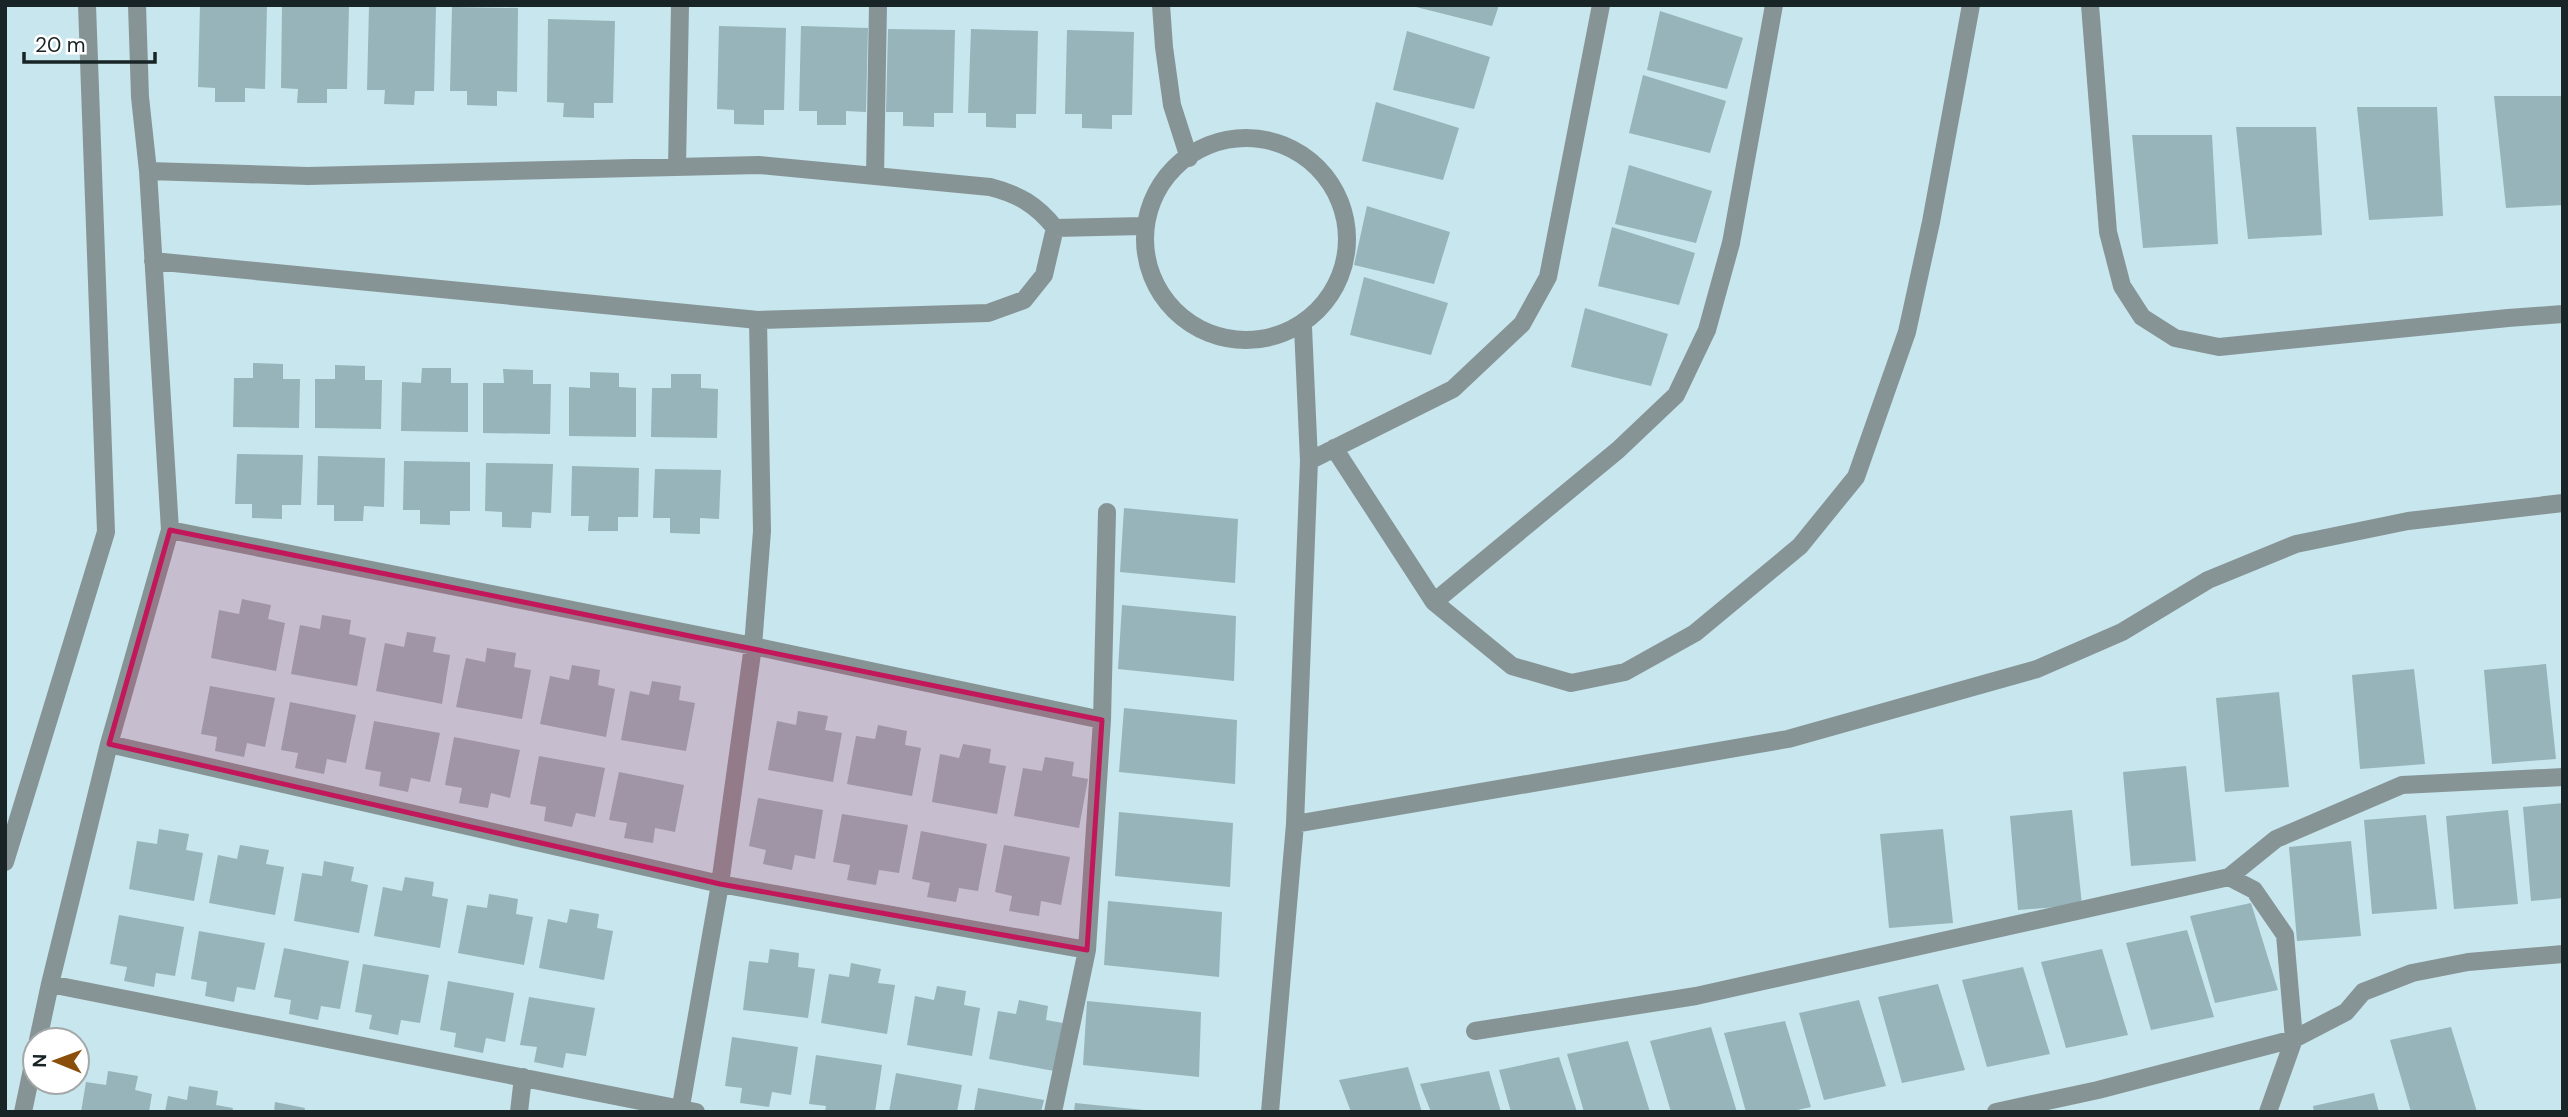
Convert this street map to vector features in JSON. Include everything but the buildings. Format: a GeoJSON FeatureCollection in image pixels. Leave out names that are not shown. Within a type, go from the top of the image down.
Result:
{"type":"FeatureCollection","features":[{"type":"Feature","properties":{"kind":"street"},"geometry":{"type":"LineString","coordinates":[[5,862],[106,532],[88,5]]}},
{"type":"Feature","properties":{"kind":"street"},"geometry":{"type":"LineString","coordinates":[[41,1026],[109,744],[170,530],[148,172],[140,97],[137,5]]}},
{"type":"Feature","properties":{"kind":"street"},"geometry":{"type":"LineString","coordinates":[[677,167],[680,5]]}},
{"type":"Feature","properties":{"kind":"street"},"geometry":{"type":"LineString","coordinates":[[875,176],[878,5]]}},
{"type":"Feature","properties":{"kind":"street"},"geometry":{"type":"LineString","coordinates":[[1161,5],[1172,105],[1189,158]]}},
{"type":"Feature","properties":{"kind":"street"},"geometry":{"type":"LineString","coordinates":[[1309,461],[1453,389],[1522,324],[1548,277],[1601,5]]}},
{"type":"Feature","properties":{"kind":"street"},"geometry":{"type":"LineString","coordinates":[[1434,602],[1618,450],[1676,395],[1707,330],[1731,243],[1774,5]]}},
{"type":"Feature","properties":{"kind":"street"},"geometry":{"type":"LineString","coordinates":[[1334,448],[1434,602],[1512,666],[1571,683],[1625,672],[1695,634],[1800,546],[1856,477],[1907,332],[1931,222],[1971,5]]}},
{"type":"Feature","properties":{"kind":"street"},"geometry":{"type":"LineString","coordinates":[[2090,5],[2108,232],[2122,286],[2141,317],[2175,338],[2219,346],[2508,317],[2563,314]]}},
{"type":"Feature","properties":{"kind":"street"},"geometry":{"type":"LineString","coordinates":[[1274,139],[1324,171],[1349,223],[1341,282],[1303,327],[1248,344],[1192,328],[1153,284],[1143,226],[1167,173],[1189,158],[1216,140],[1274,139]]}},
{"type":"Feature","properties":{"kind":"street"},"geometry":{"type":"LineString","coordinates":[[148,172],[308,176],[759,165],[990,187],[1013,193],[1042,211],[1055,228]]}},
{"type":"Feature","properties":{"kind":"street"},"geometry":{"type":"LineString","coordinates":[[1055,228],[1143,226]]}},
{"type":"Feature","properties":{"kind":"street"},"geometry":{"type":"LineString","coordinates":[[153,261],[758,320],[988,313],[1024,300],[1044,275],[1055,228]]}},
{"type":"Feature","properties":{"kind":"street"},"geometry":{"type":"LineString","coordinates":[[50,984],[685,1111],[720,884],[752,646],[762,531],[758,320]]}},
{"type":"Feature","properties":{"kind":"street"},"geometry":{"type":"LineString","coordinates":[[1270,1112],[1295,824],[1309,461],[1303,327]]}},
{"type":"Feature","properties":{"kind":"street"},"geometry":{"type":"LineString","coordinates":[[1295,824],[1788,739],[2037,669],[2122,632],[2208,580],[2296,544],[2408,521],[2563,503]]}},
{"type":"Feature","properties":{"kind":"street"},"geometry":{"type":"LineString","coordinates":[[1053,1112],[1087,950],[1102,720],[1107,512]]}},
{"type":"Feature","properties":{"kind":"street"},"geometry":{"type":"LineString","coordinates":[[170,530],[752,646],[1102,720]]}},
{"type":"Feature","properties":{"kind":"street"},"geometry":{"type":"LineString","coordinates":[[109,744],[720,884],[1087,950]]}},
{"type":"Feature","properties":{"kind":"street"},"geometry":{"type":"LineString","coordinates":[[1475,1031],[1696,996],[2228,877],[2276,839],[2402,785],[2563,777]]}},
{"type":"Feature","properties":{"kind":"street"},"geometry":{"type":"LineString","coordinates":[[2228,877],[2254,890],[2285,935],[2294,1039],[2268,1112]]}},
{"type":"Feature","properties":{"kind":"street"},"geometry":{"type":"LineString","coordinates":[[1996,1112],[2098,1090],[2294,1039],[2346,1012],[2363,992],[2413,973],[2468,962],[2563,954]]}},
{"type":"Feature","properties":{"kind":"street"},"geometry":{"type":"LineString","coordinates":[[519,1112],[523,1077]]}},
{"type":"Feature","properties":{"kind":"highlighted area"},"geometry":{"type":"Polygon","coordinates":[[[170,530],[1102,720],[1087,950],[720,884],[109,744],[170,530]]]}}]}
